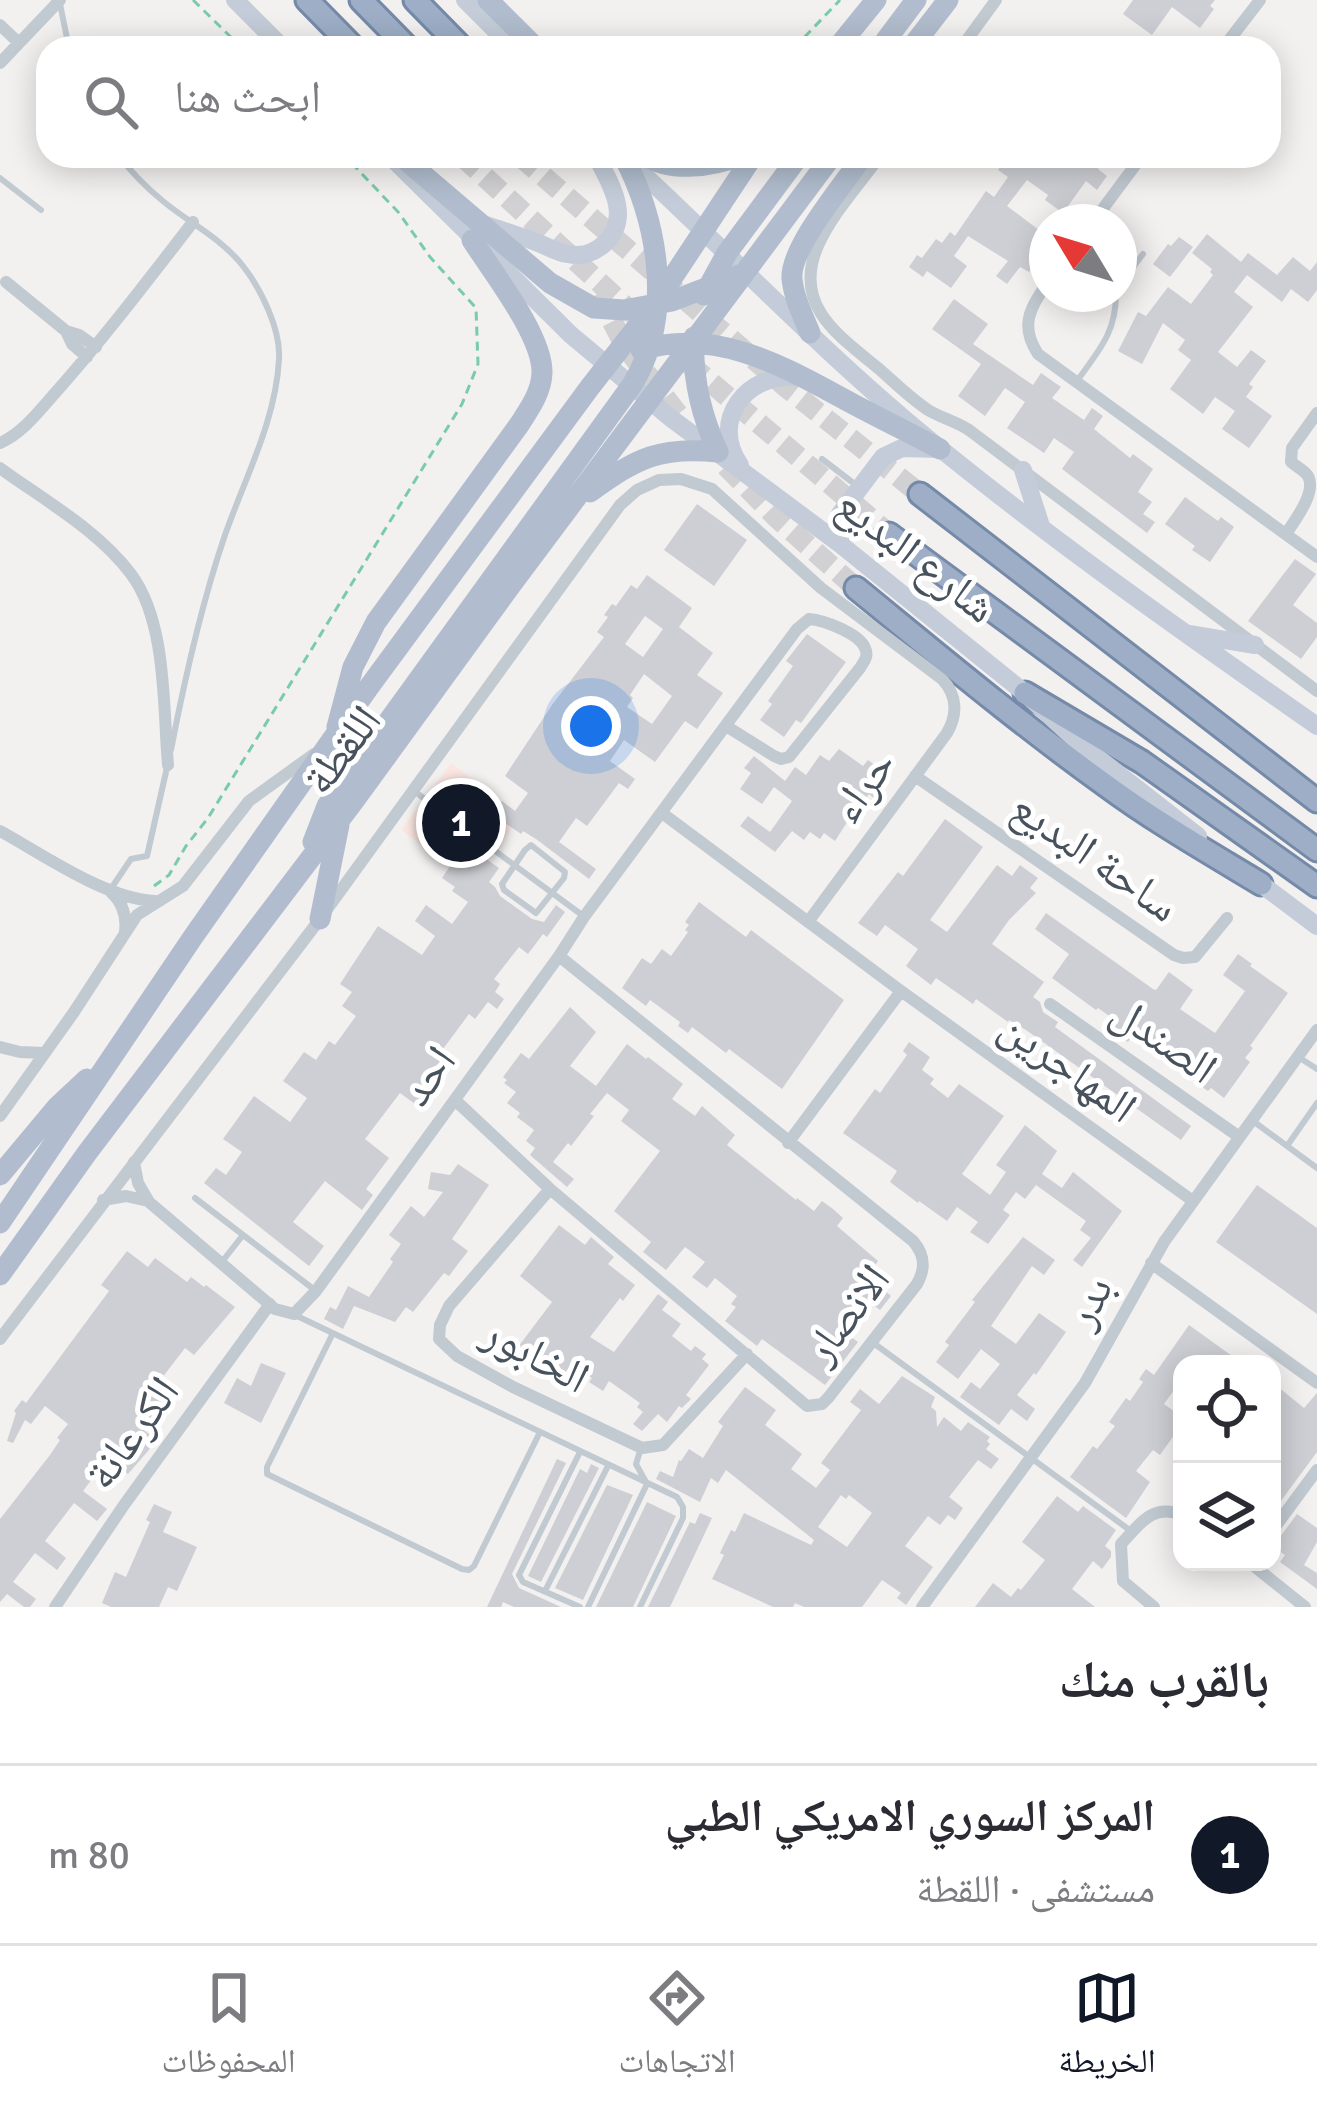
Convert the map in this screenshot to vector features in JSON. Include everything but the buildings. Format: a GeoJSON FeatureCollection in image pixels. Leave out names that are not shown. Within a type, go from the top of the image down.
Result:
{"type":"FeatureCollection","features":[{"type":"Feature","properties":{"kind":"highway"},"geometry":{"type":"LineString","coordinates":[[307,0],[342,36]]}},
{"type":"Feature","properties":{"kind":"highway"},"geometry":{"type":"LineString","coordinates":[[361,0],[396,36]]}},
{"type":"Feature","properties":{"kind":"highway"},"geometry":{"type":"LineString","coordinates":[[415,0],[450,36]]}},
{"type":"Feature","properties":{"kind":"highway","name":"شارع البديع"},"geometry":{"type":"LineString","coordinates":[[920,494],[1317,801]]}},
{"type":"Feature","properties":{"kind":"highway","name":"شارع البديع"},"geometry":{"type":"LineString","coordinates":[[889,534],[1317,850]]}},
{"type":"Feature","properties":{"kind":"highway"},"geometry":{"type":"LineString","coordinates":[[856,588],[1106,785],[1261,884]]}},
{"type":"Feature","properties":{"kind":"highway"},"geometry":{"type":"LineString","coordinates":[[1025,693],[1142,762],[1317,886]]}},
{"type":"Feature","properties":{"kind":"main road"},"geometry":{"type":"LineString","coordinates":[[235,0],[271,36]]}},
{"type":"Feature","properties":{"kind":"main road"},"geometry":{"type":"LineString","coordinates":[[466,0],[501,36]]}},
{"type":"Feature","properties":{"kind":"main road"},"geometry":{"type":"LineString","coordinates":[[488,0],[524,36]]}},
{"type":"Feature","properties":{"kind":"main road"},"geometry":{"type":"LineString","coordinates":[[845,36],[862,9],[876,0]]}},
{"type":"Feature","properties":{"kind":"main road"},"geometry":{"type":"LineString","coordinates":[[889,36],[916,0]]}},
{"type":"Feature","properties":{"kind":"main road"},"geometry":{"type":"LineString","coordinates":[[920,36],[947,0]]}},
{"type":"Feature","properties":{"kind":"main road","name":"شارع البديع"},"geometry":{"type":"LineString","coordinates":[[404,168],[477,232],[571,335],[632,386],[840,544],[1121,777],[1317,926]]}},
{"type":"Feature","properties":{"kind":"main road"},"geometry":{"type":"LineString","coordinates":[[413,168],[477,232],[593,308],[608,311],[655,304],[747,272]]}},
{"type":"Feature","properties":{"kind":"main road"},"geometry":{"type":"LineString","coordinates":[[477,232],[572,256],[602,247],[618,220],[618,204],[602,168]]}},
{"type":"Feature","properties":{"kind":"main road"},"geometry":{"type":"LineString","coordinates":[[303,867],[327,806],[632,386],[650,347],[656,256],[630,168]]}},
{"type":"Feature","properties":{"kind":"main road"},"geometry":{"type":"LineString","coordinates":[[637,168],[940,449],[1180,632],[1317,726]]}},
{"type":"Feature","properties":{"kind":"main road","name":"اللقطة"},"geometry":{"type":"LineString","coordinates":[[0,1222],[369,687],[655,304],[745,168]]}},
{"type":"Feature","properties":{"kind":"main road"},"geometry":{"type":"LineString","coordinates":[[570,507],[632,464],[660,452],[718,452],[700,405],[693,342],[705,290],[790,168]]}},
{"type":"Feature","properties":{"kind":"main road","name":"اللقطة"},"geometry":{"type":"LineString","coordinates":[[0,1275],[823,168]]}},
{"type":"Feature","properties":{"kind":"main road"},"geometry":{"type":"LineString","coordinates":[[810,333],[796,299],[793,266],[805,239],[855,168]]}},
{"type":"Feature","properties":{"kind":"main road"},"geometry":{"type":"LineString","coordinates":[[335,740],[348,678],[376,622],[539,390],[542,369],[536,344],[477,232]]}},
{"type":"Feature","properties":{"kind":"main road"},"geometry":{"type":"LineString","coordinates":[[607,365],[650,347],[693,342],[720,345],[757,356],[812,382],[940,449]]}},
{"type":"Feature","properties":{"kind":"main road"},"geometry":{"type":"LineString","coordinates":[[746,473],[729,437],[740,398],[773,377],[812,382]]}},
{"type":"Feature","properties":{"kind":"main road"},"geometry":{"type":"LineString","coordinates":[[840,544],[840,514],[884,457],[902,448],[940,449]]}},
{"type":"Feature","properties":{"kind":"main road"},"geometry":{"type":"LineString","coordinates":[[1023,470],[1041,526]]}},
{"type":"Feature","properties":{"kind":"main road"},"geometry":{"type":"LineString","coordinates":[[1180,632],[1256,644]]}},
{"type":"Feature","properties":{"kind":"main road"},"geometry":{"type":"LineString","coordinates":[[320,919],[340,819]]}},
{"type":"Feature","properties":{"kind":"main road"},"geometry":{"type":"LineString","coordinates":[[0,1175],[58,1107],[122,1045]]}},
{"type":"Feature","properties":{"kind":"street"},"geometry":{"type":"LineString","coordinates":[[0,64],[59,0]]}},
{"type":"Feature","properties":{"kind":"street"},"geometry":{"type":"LineString","coordinates":[[970,36],[996,0]]}},
{"type":"Feature","properties":{"kind":"street"},"geometry":{"type":"LineString","coordinates":[[1232,36],[1259,0]]}},
{"type":"Feature","properties":{"kind":"street"},"geometry":{"type":"LineString","coordinates":[[0,25],[19,43]]}},
{"type":"Feature","properties":{"kind":"street"},"geometry":{"type":"LineString","coordinates":[[872,168],[820,242],[810,276],[818,310],[838,334],[923,406],[964,426],[1313,683]]}},
{"type":"Feature","properties":{"kind":"street"},"geometry":{"type":"LineString","coordinates":[[1106,204],[1133,168]]}},
{"type":"Feature","properties":{"kind":"street"},"geometry":{"type":"LineString","coordinates":[[0,443],[28,423],[92,352],[193,222]]}},
{"type":"Feature","properties":{"kind":"street"},"geometry":{"type":"LineString","coordinates":[[6,282],[66,331],[72,344],[92,352]]}},
{"type":"Feature","properties":{"kind":"street"},"geometry":{"type":"LineString","coordinates":[[1030,312],[1028,336],[1037,354],[1317,556]]}},
{"type":"Feature","properties":{"kind":"street"},"geometry":{"type":"LineString","coordinates":[[1286,534],[1312,492],[1312,482],[1294,466],[1291,452],[1317,413]]}},
{"type":"Feature","properties":{"kind":"street"},"geometry":{"type":"LineString","coordinates":[[1307,475],[1317,460]]}},
{"type":"Feature","properties":{"kind":"street"},"geometry":{"type":"LineString","coordinates":[[0,468],[97,538],[134,577],[159,652],[168,765]]}},
{"type":"Feature","properties":{"kind":"street","name":"اللقطة"},"geometry":{"type":"LineString","coordinates":[[0,1339],[320,919],[620,505],[637,490],[665,479]]}},
{"type":"Feature","properties":{"kind":"street","name":"شارع البديع"},"geometry":{"type":"LineString","coordinates":[[665,479],[692,481],[712,489],[821,588],[948,686]]}},
{"type":"Feature","properties":{"kind":"street","name":"احد"},"geometry":{"type":"LineString","coordinates":[[294,1314],[316,1291],[584,917],[797,629],[808,619],[821,620],[862,642],[866,658],[860,668],[789,757],[774,756],[726,726]]}},
{"type":"Feature","properties":{"kind":"street","name":"حراء"},"geometry":{"type":"LineString","coordinates":[[808,922],[947,733],[955,704],[948,686]]}},
{"type":"Feature","properties":{"kind":"street","name":"اللقطة"},"geometry":{"type":"LineString","coordinates":[[0,1116],[144,909],[177,891],[249,801],[335,740]]}},
{"type":"Feature","properties":{"kind":"street","name":"ساحة البديع"},"geometry":{"type":"LineString","coordinates":[[915,776],[1174,956],[1195,957],[1227,919]]}},
{"type":"Feature","properties":{"kind":"street","name":"المهاجرين"},"geometry":{"type":"LineString","coordinates":[[662,813],[1193,1201]]}},
{"type":"Feature","properties":{"kind":"street"},"geometry":{"type":"LineString","coordinates":[[0,831],[110,891],[162,900]]}},
{"type":"Feature","properties":{"kind":"street"},"geometry":{"type":"LineString","coordinates":[[110,891],[125,914],[125,934]]}},
{"type":"Feature","properties":{"kind":"street","name":"الانصار"},"geometry":{"type":"LineString","coordinates":[[455,1100],[550,1189],[800,1402],[815,1406],[828,1398],[917,1284],[924,1266],[913,1241],[559,956]]}},
{"type":"Feature","properties":{"kind":"street"},"geometry":{"type":"LineString","coordinates":[[788,1143],[901,991]]}},
{"type":"Feature","properties":{"kind":"street","name":"الصندل"},"geometry":{"type":"LineString","coordinates":[[1050,1004],[1238,1136]]}},
{"type":"Feature","properties":{"kind":"street","name":"بدر"},"geometry":{"type":"LineString","coordinates":[[922,1607],[1085,1383],[1151,1263],[1317,1030]]}},
{"type":"Feature","properties":{"kind":"street"},"geometry":{"type":"LineString","coordinates":[[2,1047],[44,1053]]}},
{"type":"Feature","properties":{"kind":"street"},"geometry":{"type":"LineString","coordinates":[[2,1047],[26,1080]]}},
{"type":"Feature","properties":{"kind":"street"},"geometry":{"type":"LineString","coordinates":[[134,1162],[138,1183],[149,1202],[281,1313],[294,1314]]}},
{"type":"Feature","properties":{"kind":"street","name":"الخابور"},"geometry":{"type":"LineString","coordinates":[[550,1189],[448,1306],[439,1339],[457,1356],[514,1387],[642,1448]]}},
{"type":"Feature","properties":{"kind":"street"},"geometry":{"type":"LineString","coordinates":[[103,1200],[126,1196],[149,1202]]}},
{"type":"Feature","properties":{"kind":"street"},"geometry":{"type":"LineString","coordinates":[[1151,1263],[1317,1383]]}},
{"type":"Feature","properties":{"kind":"street","name":"الكرعانة"},"geometry":{"type":"LineString","coordinates":[[56,1607],[270,1304]]}},
{"type":"Feature","properties":{"kind":"street"},"geometry":{"type":"LineString","coordinates":[[642,1448],[663,1445],[747,1354]]}},
{"type":"Feature","properties":{"kind":"street"},"geometry":{"type":"LineString","coordinates":[[1281,1519],[1317,1470]]}},
{"type":"Feature","properties":{"kind":"street"},"geometry":{"type":"LineString","coordinates":[[1154,1607],[1123,1581],[1121,1544],[1149,1514],[1173,1512]]}},
{"type":"Feature","properties":{"kind":"street"},"geometry":{"type":"LineString","coordinates":[[1260,1571],[1305,1607]]}},
{"type":"Feature","properties":{"kind":"lane"},"geometry":{"type":"LineString","coordinates":[[59,0],[66,36]]}},
{"type":"Feature","properties":{"kind":"lane"},"geometry":{"type":"LineString","coordinates":[[110,891],[131,859],[147,856],[206,595],[271,406],[280,355],[268,308],[243,266],[207,231],[166,204],[131,168]]}},
{"type":"Feature","properties":{"kind":"lane"},"geometry":{"type":"LineString","coordinates":[[0,178],[40,210]]}},
{"type":"Feature","properties":{"kind":"lane"},"geometry":{"type":"LineString","coordinates":[[1137,264],[1144,254]]}},
{"type":"Feature","properties":{"kind":"lane"},"geometry":{"type":"LineString","coordinates":[[1077,381],[1112,330],[1116,312]]}},
{"type":"Feature","properties":{"kind":"lane"},"geometry":{"type":"LineString","coordinates":[[822,459],[859,488]]}},
{"type":"Feature","properties":{"kind":"lane"},"geometry":{"type":"LineString","coordinates":[[414,791],[584,917]]}},
{"type":"Feature","properties":{"kind":"lane"},"geometry":{"type":"LineString","coordinates":[[535,846],[566,872],[538,912],[502,887],[514,865],[526,848],[535,846]]}},
{"type":"Feature","properties":{"kind":"lane"},"geometry":{"type":"LineString","coordinates":[[1298,1056],[1317,1070]]}},
{"type":"Feature","properties":{"kind":"lane"},"geometry":{"type":"LineString","coordinates":[[1287,1146],[1317,1103]]}},
{"type":"Feature","properties":{"kind":"lane"},"geometry":{"type":"LineString","coordinates":[[1250,1119],[1317,1168]]}},
{"type":"Feature","properties":{"kind":"lane"},"geometry":{"type":"LineString","coordinates":[[195,1198],[316,1291]]}},
{"type":"Feature","properties":{"kind":"lane"},"geometry":{"type":"LineString","coordinates":[[221,1263],[243,1234]]}},
{"type":"Feature","properties":{"kind":"lane"},"geometry":{"type":"LineString","coordinates":[[294,1314],[677,1497],[683,1512],[681,1523],[640,1607]]}},
{"type":"Feature","properties":{"kind":"lane"},"geometry":{"type":"LineString","coordinates":[[332,1335],[267,1474],[462,1569],[474,1566],[540,1432]]}},
{"type":"Feature","properties":{"kind":"lane"},"geometry":{"type":"LineString","coordinates":[[872,1342],[1132,1532]]}},
{"type":"Feature","properties":{"kind":"lane"},"geometry":{"type":"LineString","coordinates":[[642,1448],[636,1464],[647,1484]]}},
{"type":"Feature","properties":{"kind":"lane"},"geometry":{"type":"LineString","coordinates":[[580,1452],[519,1575],[544,1591],[584,1607],[647,1484]]}},
{"type":"Feature","properties":{"kind":"lane"},"geometry":{"type":"LineString","coordinates":[[544,1591],[608,1466]]}},
{"type":"Feature","properties":{"kind":"path"},"geometry":{"type":"LineString","coordinates":[[193,0],[230,36]]}},
{"type":"Feature","properties":{"kind":"path"},"geometry":{"type":"LineString","coordinates":[[806,36],[840,0]]}},
{"type":"Feature","properties":{"kind":"path"},"geometry":{"type":"LineString","coordinates":[[127,897],[130,890],[153,886],[169,875],[208,818],[462,404],[478,364],[478,315],[473,303],[356,168]]}},
{"type":"Feature","properties":{"kind":"shaded area"},"geometry":{"type":"Polygon","coordinates":[[[451,763],[521,816],[471,882],[401,830],[451,763]]]}},
{"type":"Feature","properties":{"kind":"tunnel"},"geometry":{"type":"LineString","coordinates":[[475,168],[638,318]]}},
{"type":"Feature","properties":{"kind":"tunnel"},"geometry":{"type":"LineString","coordinates":[[534,168],[786,387],[920,494]]}},
{"type":"Feature","properties":{"kind":"tunnel"},"geometry":{"type":"LineString","coordinates":[[598,294],[625,346],[684,422]]}},
{"type":"Feature","properties":{"kind":"tunnel"},"geometry":{"type":"LineString","coordinates":[[688,363],[889,534]]}},
{"type":"Feature","properties":{"kind":"tunnel"},"geometry":{"type":"LineString","coordinates":[[726,466],[856,588]]}},
{"type":"Feature","properties":{"kind":"place","name":"المركز السوري الامريكي الطبي"},"geometry":{"type":"Point","coordinates":[461,823]}}]}
